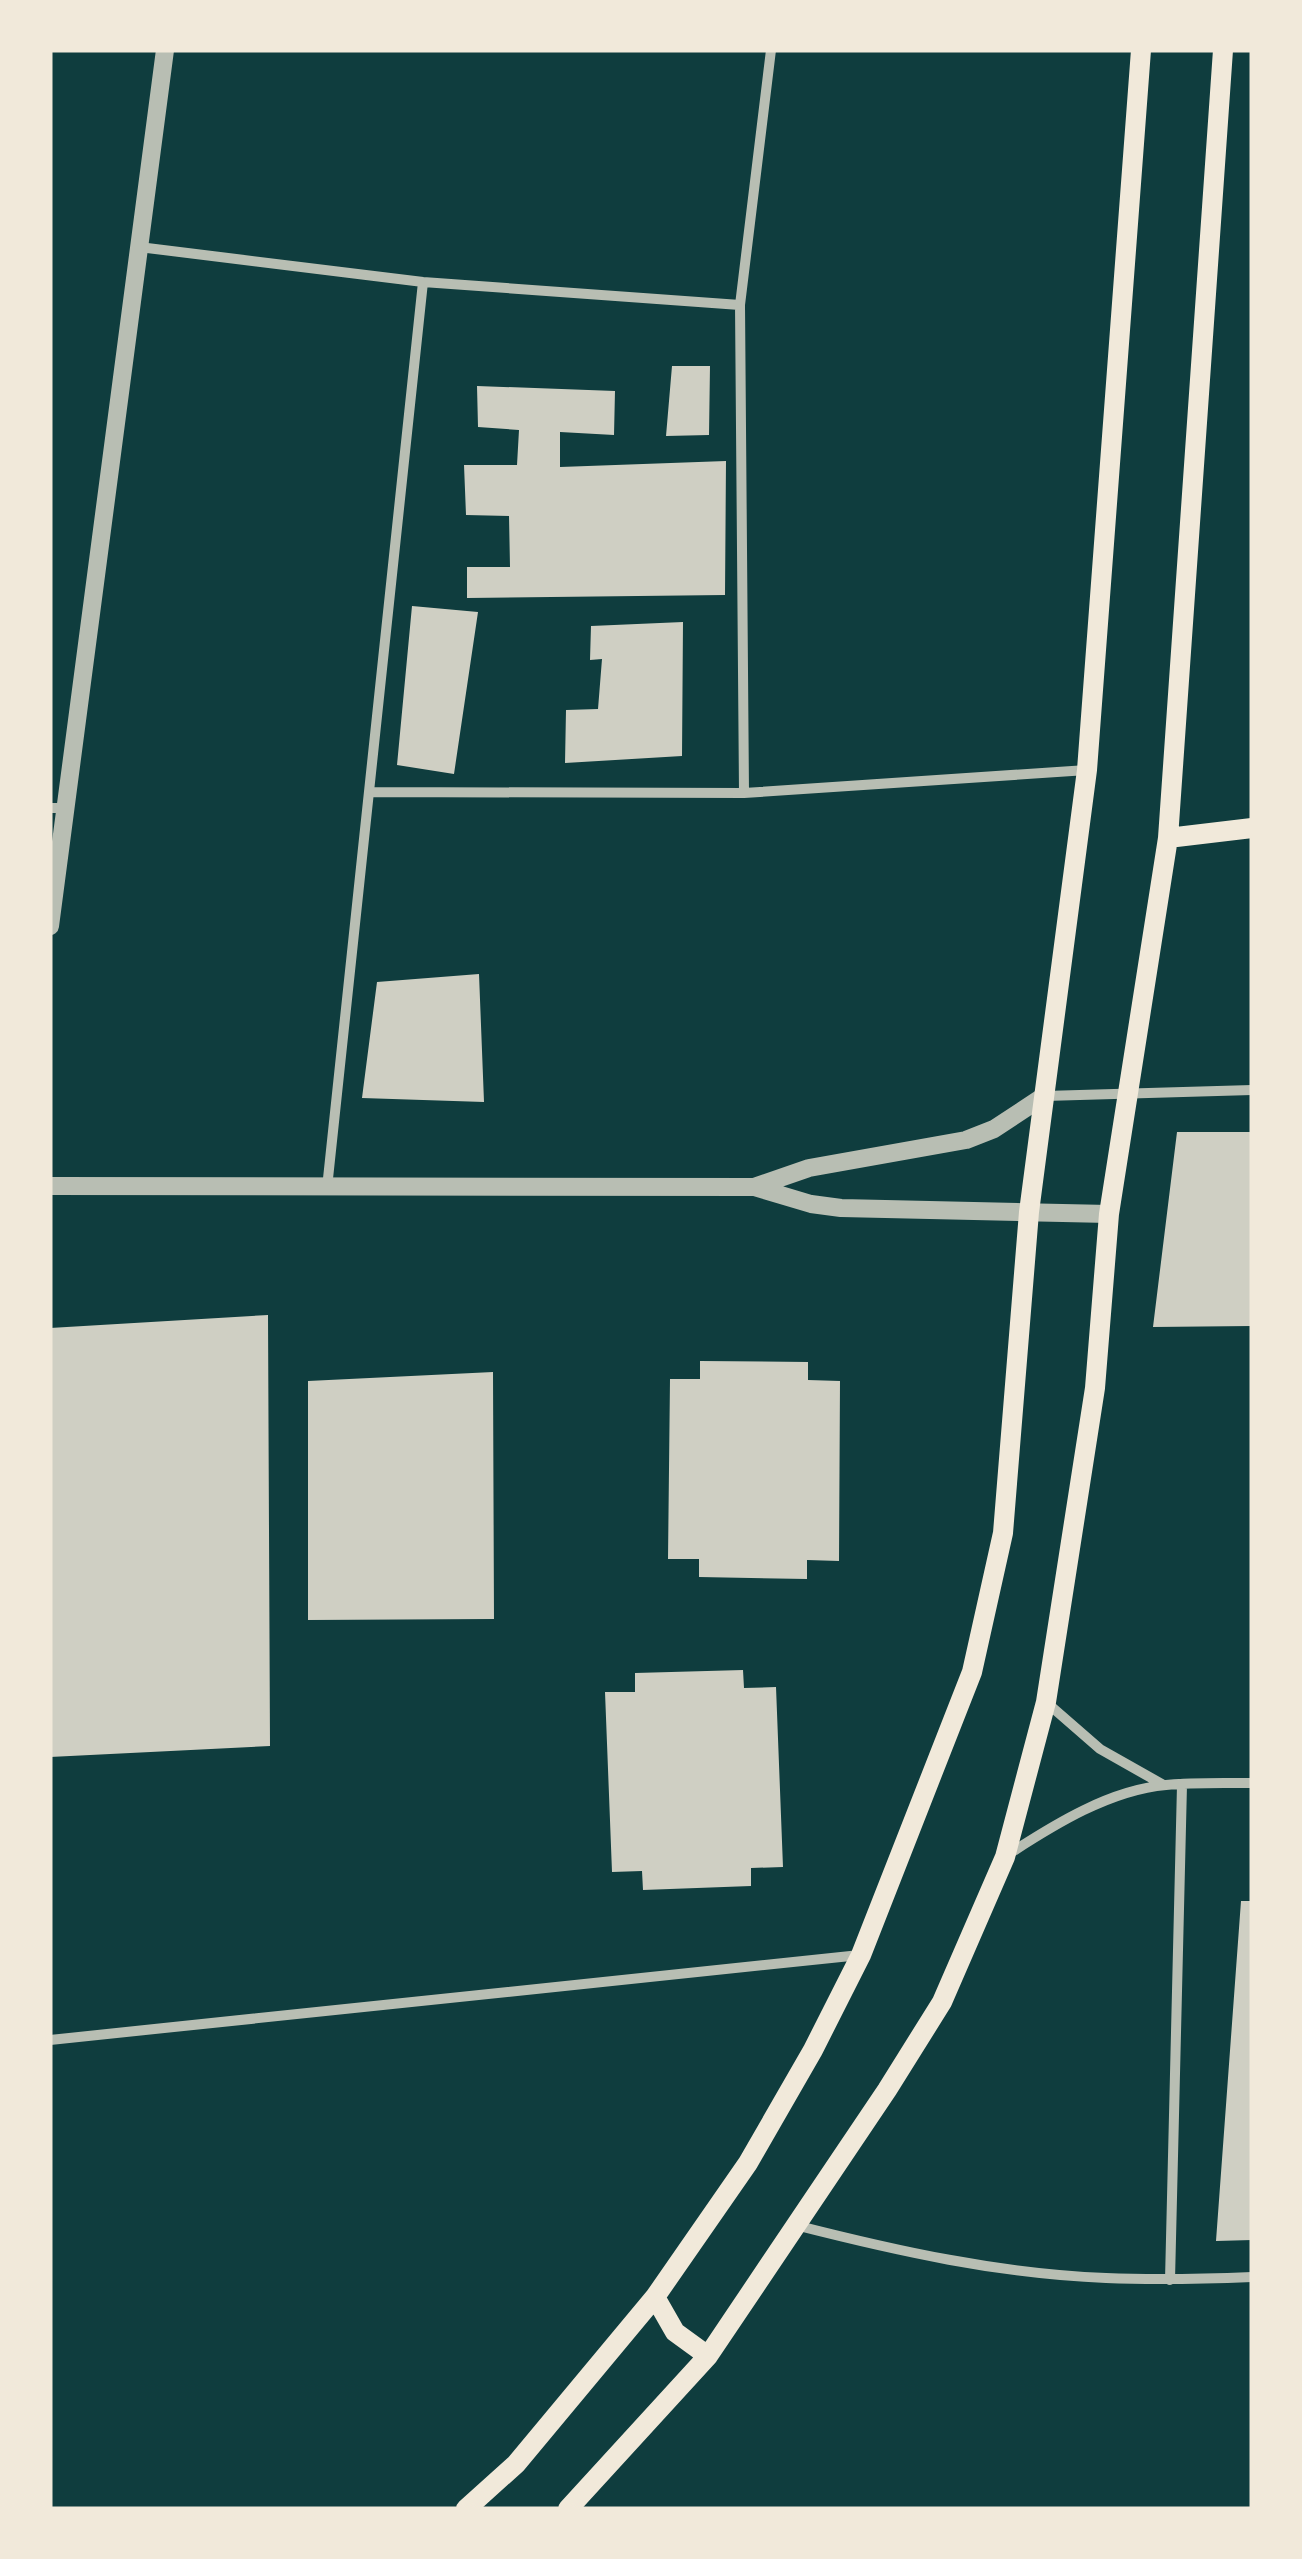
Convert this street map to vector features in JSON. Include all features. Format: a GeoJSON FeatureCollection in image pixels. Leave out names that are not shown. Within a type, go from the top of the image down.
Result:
{"type":"FeatureCollection","features":[{"type":"Feature","properties":{"kind":"main road"},"geometry":{"type":"LineString","coordinates":[[466,2509],[516,2464],[656,2296],[748,2162],[861,1955],[972,1672],[1003,1534],[1029,1212],[1086,770],[1142,50]]}},
{"type":"Feature","properties":{"kind":"main road"},"geometry":{"type":"LineString","coordinates":[[568,2509],[708,2356],[887,2090],[942,2002],[1005,1857],[1046,1702],[1095,1388],[1109,1214],[1168,838],[1224,50]]}},
{"type":"Feature","properties":{"kind":"main road"},"geometry":{"type":"LineString","coordinates":[[1168,838],[1252,828]]}},
{"type":"Feature","properties":{"kind":"main road"},"geometry":{"type":"LineString","coordinates":[[656,2296],[675,2332],[708,2356]]}},
{"type":"Feature","properties":{"kind":"street"},"geometry":{"type":"LineString","coordinates":[[50,926],[58,808],[165,50]]}},
{"type":"Feature","properties":{"kind":"street"},"geometry":{"type":"LineString","coordinates":[[744,793],[740,305],[771,50]]}},
{"type":"Feature","properties":{"kind":"street"},"geometry":{"type":"LineString","coordinates":[[139,247],[423,282],[740,305]]}},
{"type":"Feature","properties":{"kind":"street"},"geometry":{"type":"LineString","coordinates":[[327,1188],[423,282]]}},
{"type":"Feature","properties":{"kind":"street"},"geometry":{"type":"LineString","coordinates":[[369,792],[744,793],[1086,770]]}},
{"type":"Feature","properties":{"kind":"street"},"geometry":{"type":"LineString","coordinates":[[754,1187],[809,1168],[966,1140],[1007,1122],[1044,1096],[1252,1090]]}},
{"type":"Feature","properties":{"kind":"street"},"geometry":{"type":"LineString","coordinates":[[50,1186],[754,1187],[841,1208],[1109,1214]]}},
{"type":"Feature","properties":{"kind":"street"},"geometry":{"type":"LineString","coordinates":[[1046,1702],[1100,1749],[1162,1785]]}},
{"type":"Feature","properties":{"kind":"street"},"geometry":{"type":"LineString","coordinates":[[1005,1857],[1080,1812],[1162,1785],[1252,1783]]}},
{"type":"Feature","properties":{"kind":"street"},"geometry":{"type":"LineString","coordinates":[[1170,2280],[1182,1784]]}},
{"type":"Feature","properties":{"kind":"street"},"geometry":{"type":"LineString","coordinates":[[50,2040],[861,1955]]}},
{"type":"Feature","properties":{"kind":"street"},"geometry":{"type":"LineString","coordinates":[[794,2225],[969,2264],[1086,2277],[1252,2277]]}},
{"type":"Feature","properties":{"kind":"building"},"geometry":{"type":"Polygon","coordinates":[[[672,366],[710,366],[709,435],[666,436],[672,366]]]}},
{"type":"Feature","properties":{"kind":"building"},"geometry":{"type":"Polygon","coordinates":[[[477,386],[615,391],[614,435],[560,432],[560,467],[726,461],[725,595],[467,598],[467,567],[510,567],[509,516],[466,515],[464,465],[517,465],[519,430],[478,427],[477,386]]]}},
{"type":"Feature","properties":{"kind":"building"},"geometry":{"type":"Polygon","coordinates":[[[412,606],[478,612],[454,774],[397,765],[412,606]]]}},
{"type":"Feature","properties":{"kind":"building"},"geometry":{"type":"Polygon","coordinates":[[[683,622],[682,756],[565,763],[566,710],[598,709],[602,659],[590,660],[591,626],[683,622]]]}},
{"type":"Feature","properties":{"kind":"building"},"geometry":{"type":"Polygon","coordinates":[[[479,974],[484,1102],[362,1098],[377,982],[479,974]]]}},
{"type":"Feature","properties":{"kind":"building"},"geometry":{"type":"Polygon","coordinates":[[[1177,1132],[1252,1132],[1252,1326],[1153,1327],[1177,1132]]]}},
{"type":"Feature","properties":{"kind":"building"},"geometry":{"type":"Polygon","coordinates":[[[268,1315],[270,1746],[50,1757],[50,1328],[268,1315]]]}},
{"type":"Feature","properties":{"kind":"building"},"geometry":{"type":"Polygon","coordinates":[[[700,1361],[808,1362],[808,1380],[840,1381],[839,1561],[807,1560],[807,1579],[699,1577],[699,1559],[668,1559],[670,1379],[700,1379],[700,1361]]]}},
{"type":"Feature","properties":{"kind":"building"},"geometry":{"type":"Polygon","coordinates":[[[493,1372],[494,1619],[308,1620],[308,1381],[493,1372]]]}},
{"type":"Feature","properties":{"kind":"building"},"geometry":{"type":"Polygon","coordinates":[[[743,1670],[744,1688],[776,1687],[783,1867],[751,1868],[751,1886],[643,1890],[642,1871],[612,1872],[605,1692],[635,1692],[635,1673],[743,1670]]]}},
{"type":"Feature","properties":{"kind":"building"},"geometry":{"type":"Polygon","coordinates":[[[1241,1901],[1252,1901],[1252,2240],[1216,2241],[1241,1901]]]}}]}
